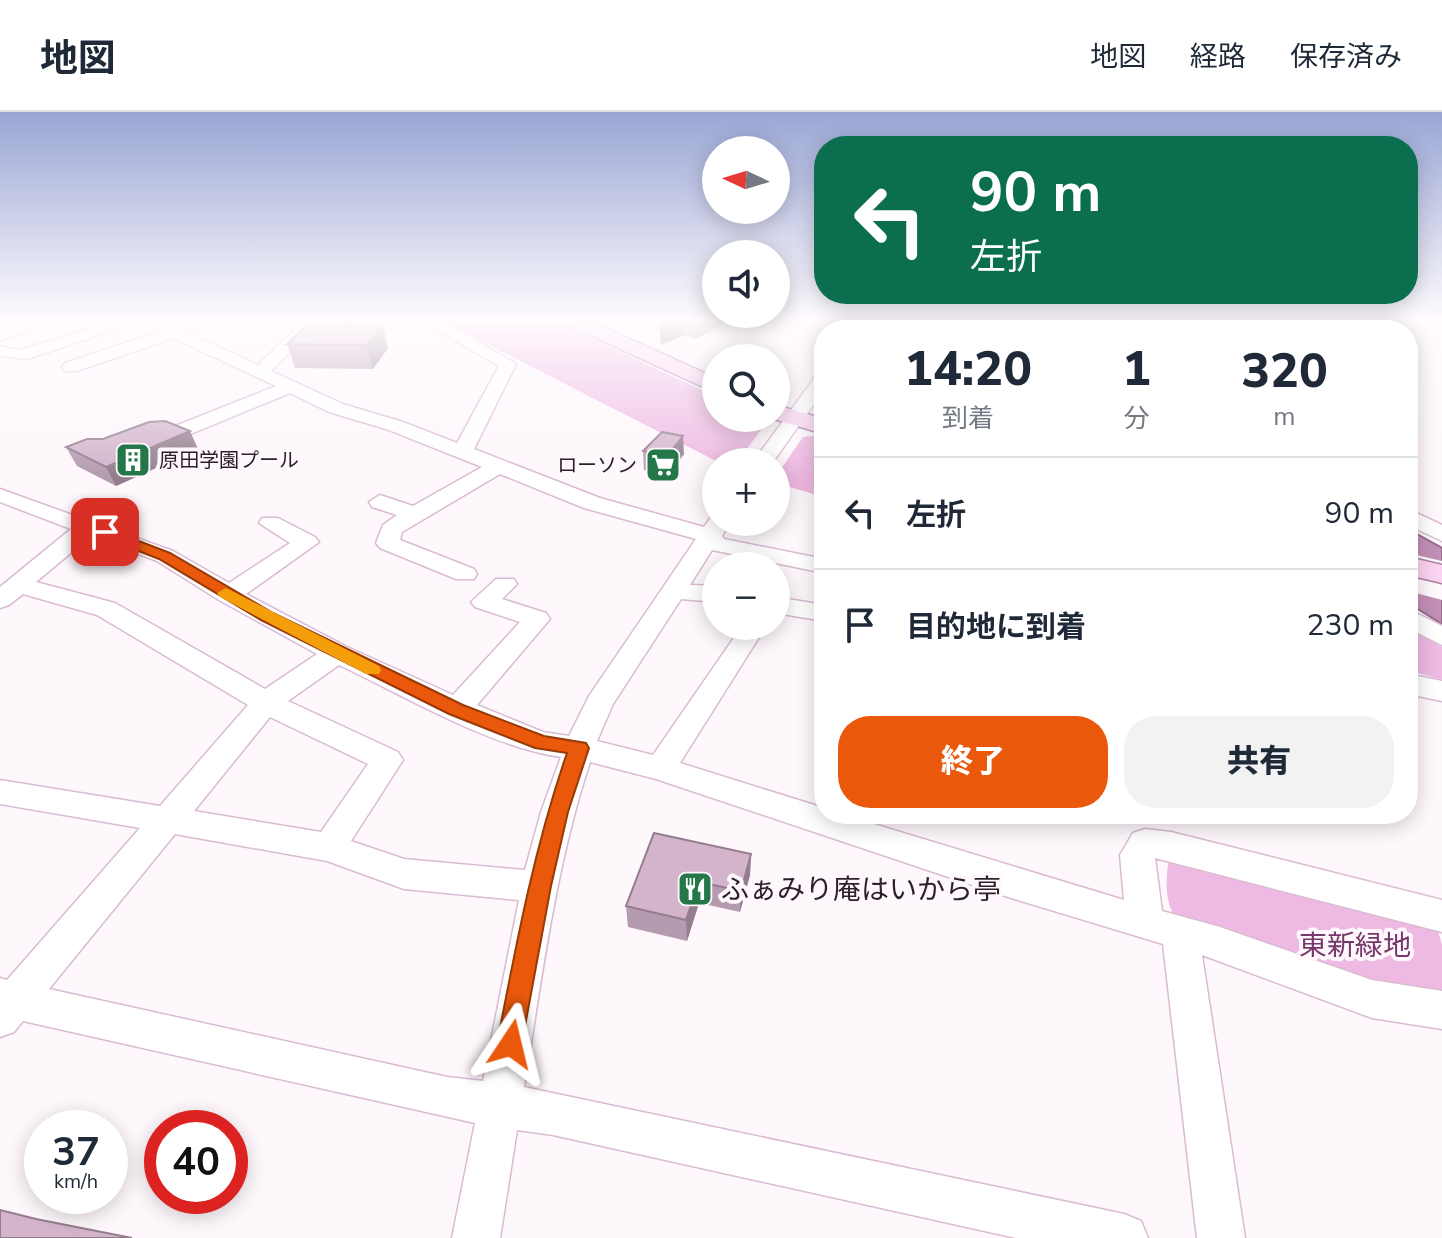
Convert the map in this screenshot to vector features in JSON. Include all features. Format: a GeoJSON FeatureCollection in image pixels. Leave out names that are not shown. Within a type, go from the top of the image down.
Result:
{"type":"FeatureCollection","features":[{"type":"Feature","properties":{"kind":"main road"},"geometry":{"type":"LineString","coordinates":[[682,371],[702,380]]}},
{"type":"Feature","properties":{"kind":"main road"},"geometry":{"type":"LineString","coordinates":[[1418,568],[1442,574]]}},
{"type":"Feature","properties":{"kind":"main road"},"geometry":{"type":"LineString","coordinates":[[1418,581],[1442,587]]}},
{"type":"Feature","properties":{"kind":"street"},"geometry":{"type":"LineString","coordinates":[[254,371],[336,408],[396,426],[592,503],[702,526]]}},
{"type":"Feature","properties":{"kind":"street"},"geometry":{"type":"LineString","coordinates":[[462,453],[505,371]]}},
{"type":"Feature","properties":{"kind":"street"},"geometry":{"type":"LineString","coordinates":[[129,441],[154,431],[181,431],[290,387]]}},
{"type":"Feature","properties":{"kind":"street"},"geometry":{"type":"LineString","coordinates":[[773,448],[814,391]]}},
{"type":"Feature","properties":{"kind":"street"},"geometry":{"type":"LineString","coordinates":[[465,574],[388,543],[394,527],[414,513],[497,467]]}},
{"type":"Feature","properties":{"kind":"street"},"geometry":{"type":"LineString","coordinates":[[0,495],[165,556],[228,595],[337,653],[456,710],[542,743],[579,748],[660,768],[814,818]]}},
{"type":"Feature","properties":{"kind":"street"},"geometry":{"type":"LineString","coordinates":[[380,502],[414,513]]}},
{"type":"Feature","properties":{"kind":"street"},"geometry":{"type":"LineString","coordinates":[[1418,521],[1442,534]]}},
{"type":"Feature","properties":{"kind":"street"},"geometry":{"type":"LineString","coordinates":[[228,595],[307,542],[270,523]]}},
{"type":"Feature","properties":{"kind":"street"},"geometry":{"type":"LineString","coordinates":[[9,592],[88,527]]}},
{"type":"Feature","properties":{"kind":"street"},"geometry":{"type":"LineString","coordinates":[[476,1238],[539,886],[557,812],[579,748],[617,672],[709,536]]}},
{"type":"Feature","properties":{"kind":"street"},"geometry":{"type":"LineString","coordinates":[[715,536],[716,544],[814,564]]}},
{"type":"Feature","properties":{"kind":"street"},"geometry":{"type":"LineString","coordinates":[[456,710],[537,619],[484,602],[505,584]]}},
{"type":"Feature","properties":{"kind":"street"},"geometry":{"type":"LineString","coordinates":[[671,591],[702,593]]}},
{"type":"Feature","properties":{"kind":"street"},"geometry":{"type":"LineString","coordinates":[[9,592],[106,609],[266,703],[387,760],[329,847]]}},
{"type":"Feature","properties":{"kind":"street"},"geometry":{"type":"LineString","coordinates":[[790,607],[814,611]]}},
{"type":"Feature","properties":{"kind":"street"},"geometry":{"type":"LineString","coordinates":[[1418,623],[1442,637]]}},
{"type":"Feature","properties":{"kind":"street"},"geometry":{"type":"LineString","coordinates":[[660,768],[746,640]]}},
{"type":"Feature","properties":{"kind":"street"},"geometry":{"type":"LineString","coordinates":[[337,653],[293,673],[5,1005],[447,1098],[553,1113],[1124,1238]]}},
{"type":"Feature","properties":{"kind":"street"},"geometry":{"type":"LineString","coordinates":[[1418,686],[1442,691]]}},
{"type":"Feature","properties":{"kind":"street"},"geometry":{"type":"LineString","coordinates":[[0,792],[329,847],[404,874],[539,886]]}},
{"type":"Feature","properties":{"kind":"street"},"geometry":{"type":"LineString","coordinates":[[831,824],[1011,883],[1162,927],[1372,999],[1442,1010]]}},
{"type":"Feature","properties":{"kind":"street"},"geometry":{"type":"LineString","coordinates":[[1221,1238],[1162,927],[1137,855],[1145,843],[1171,846],[1442,916]]}},
{"type":"Feature","properties":{"kind":"green space"},"geometry":{"type":"Polygon","coordinates":[[[539,371],[660,371],[702,390],[702,432],[760,432],[748,448],[702,448],[702,454],[539,371]]]}},
{"type":"Feature","properties":{"kind":"green space"},"geometry":{"type":"Polygon","coordinates":[[[814,436],[814,494],[790,487],[790,456],[803,437],[814,436]]]}},
{"type":"Feature","properties":{"kind":"green space"},"geometry":{"type":"Polygon","coordinates":[[[1418,633],[1442,647],[1442,680],[1418,673],[1418,633]]]}},
{"type":"Feature","properties":{"kind":"green space","name":"東新緑地"},"geometry":{"type":"Polygon","coordinates":[[[1169,858],[1437,927],[1442,945],[1442,998],[1395,993],[1175,917],[1167,896],[1169,858]]]}},
{"type":"Feature","properties":{"kind":"shaded area"},"geometry":{"type":"Polygon","coordinates":[[[1418,535],[1442,548],[1442,624],[1418,609],[1418,535]]]}},
{"type":"Feature","properties":{"kind":"pier"},"geometry":{"type":"Polygon","coordinates":[[[1418,555],[1442,561],[1442,600],[1418,594],[1418,555]]]}},
{"type":"Feature","properties":{"kind":"building"},"geometry":{"type":"Polygon","coordinates":[[[165,421],[190,431],[106,467],[66,447],[87,439],[103,439],[149,422],[165,421]]]}},
{"type":"Feature","properties":{"kind":"building"},"geometry":{"type":"Polygon","coordinates":[[[662,432],[683,436],[667,456],[643,451],[662,432]]]}},
{"type":"Feature","properties":{"kind":"building"},"geometry":{"type":"Polygon","coordinates":[[[654,833],[751,854],[741,891],[699,882],[686,920],[626,906],[654,833]]]}},
{"type":"Feature","properties":{"kind":"building"},"geometry":{"type":"Polygon","coordinates":[[[0,1210],[36,1219],[132,1238],[0,1238],[0,1210]]]}},
{"type":"Feature","properties":{"kind":"slow traffic"},"geometry":{"type":"LineString","coordinates":[[226,593],[372,670]]}},
{"type":"Feature","properties":{"kind":"place","name":"原田学園プール"},"geometry":{"type":"Point","coordinates":[133,460]}},
{"type":"Feature","properties":{"kind":"place","name":"ローソン"},"geometry":{"type":"Point","coordinates":[663,465]}},
{"type":"Feature","properties":{"kind":"place","name":"ふぁみり庵はいから亭"},"geometry":{"type":"Point","coordinates":[695,889]}},
{"type":"Feature","properties":{"kind":"route"},"geometry":{"type":"LineString","coordinates":[[105,532],[165,556],[267,617],[456,710],[542,743],[579,748],[557,812],[539,886],[511,1044]]}}]}
